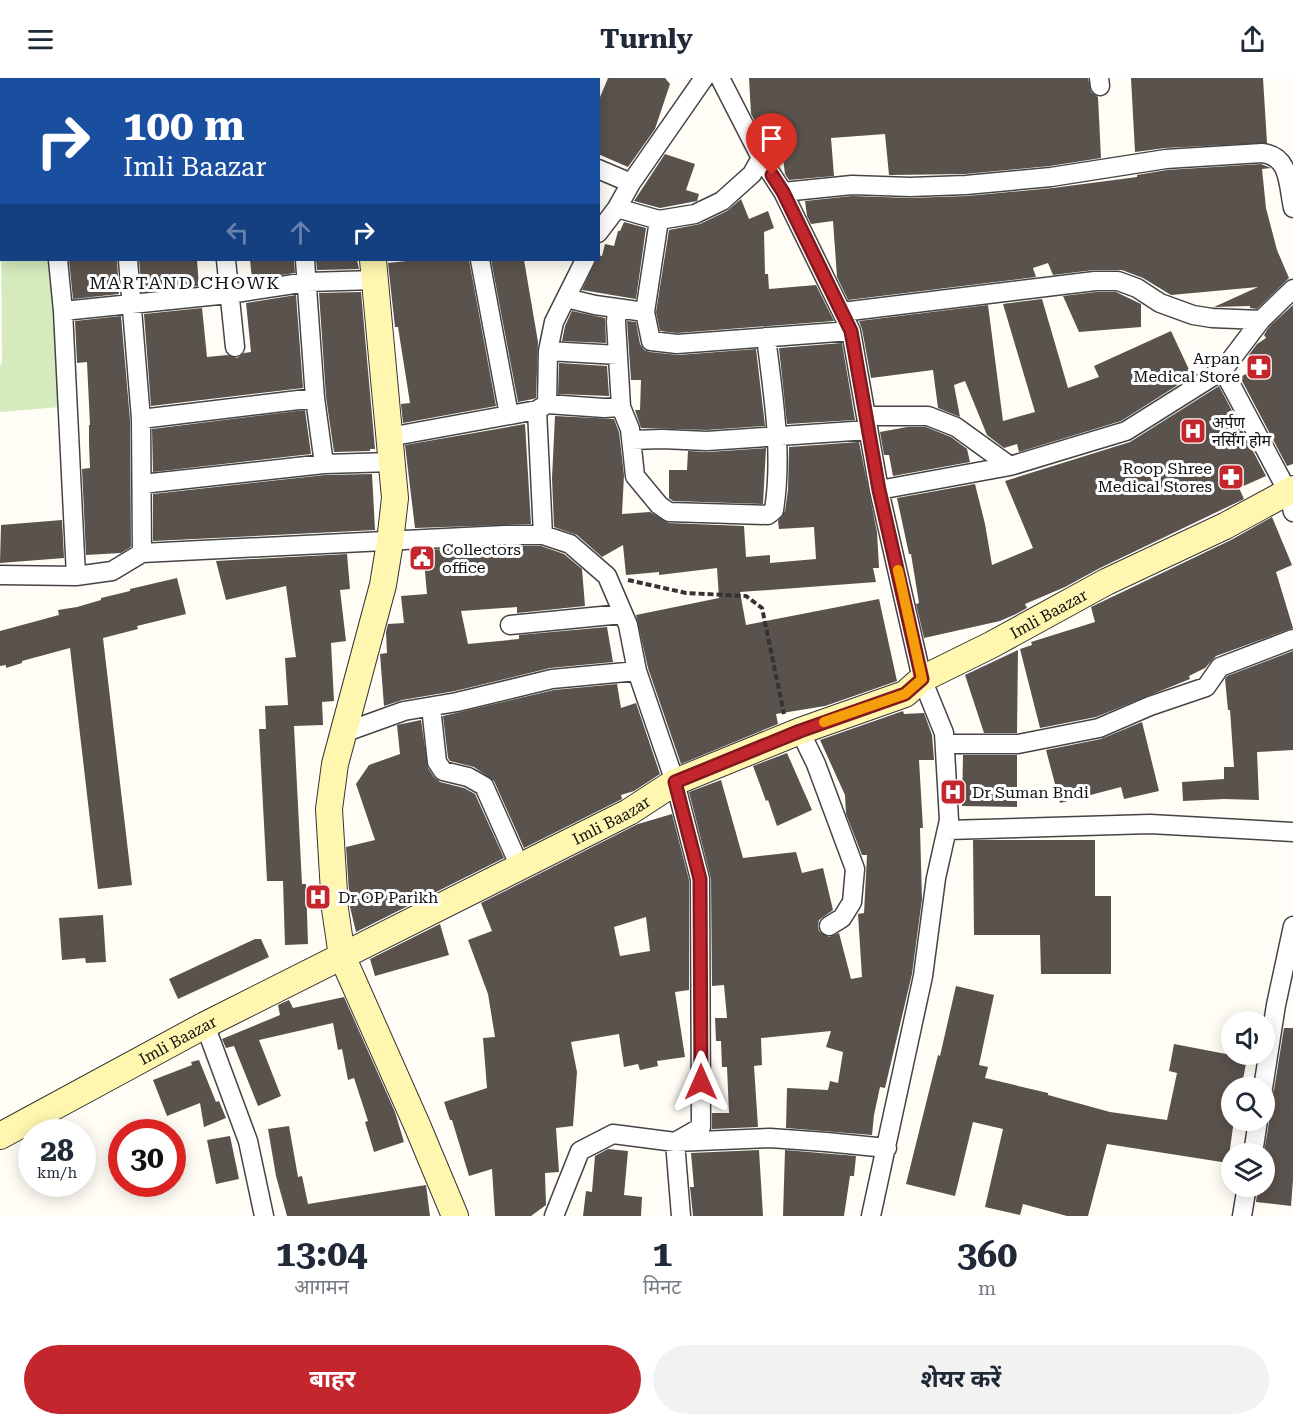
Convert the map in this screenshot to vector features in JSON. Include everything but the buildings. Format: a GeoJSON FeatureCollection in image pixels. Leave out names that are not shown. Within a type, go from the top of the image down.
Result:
{"type":"FeatureCollection","features":[{"type":"Feature","properties":{"kind":"main road"},"geometry":{"type":"LineString","coordinates":[[375,270],[395,498],[390,542],[367,648],[335,764],[329,809],[335,909],[342,956],[455,1216]]}},
{"type":"Feature","properties":{"kind":"main road","name":"Imli Baazar"},"geometry":{"type":"LineString","coordinates":[[0,1136],[204,1025],[629,812],[675,782],[793,725],[905,694],[922,679],[991,645],[1106,582],[1291,498]]}},
{"type":"Feature","properties":{"kind":"street"},"geometry":{"type":"LineString","coordinates":[[600,230],[704,78]]}},
{"type":"Feature","properties":{"kind":"street"},"geometry":{"type":"LineString","coordinates":[[720,78],[761,158],[783,192],[851,331],[879,490],[922,679],[944,733],[949,820],[936,878],[923,976],[871,1216]]}},
{"type":"Feature","properties":{"kind":"street"},"geometry":{"type":"LineString","coordinates":[[783,192],[852,185],[910,187],[966,185],[1051,177],[1166,159],[1262,153],[1274,154],[1281,160],[1293,208]]}},
{"type":"Feature","properties":{"kind":"street"},"geometry":{"type":"LineString","coordinates":[[617,207],[659,220],[695,214],[722,201],[753,174],[761,158]]}},
{"type":"Feature","properties":{"kind":"street"},"geometry":{"type":"LineString","coordinates":[[600,170],[631,183]]}},
{"type":"Feature","properties":{"kind":"street"},"geometry":{"type":"LineString","coordinates":[[659,220],[645,312],[651,341],[677,344],[851,331]]}},
{"type":"Feature","properties":{"kind":"street"},"geometry":{"type":"LineString","coordinates":[[58,261],[63,311],[76,576]]}},
{"type":"Feature","properties":{"kind":"street"},"geometry":{"type":"LineString","coordinates":[[128,261],[141,419],[142,553]]}},
{"type":"Feature","properties":{"kind":"street"},"geometry":{"type":"LineString","coordinates":[[226,261],[235,347]]}},
{"type":"Feature","properties":{"kind":"street"},"geometry":{"type":"LineString","coordinates":[[304,261],[315,398],[324,464]]}},
{"type":"Feature","properties":{"kind":"street"},"geometry":{"type":"LineString","coordinates":[[480,261],[509,415]]}},
{"type":"Feature","properties":{"kind":"street"},"geometry":{"type":"LineString","coordinates":[[543,535],[542,407],[548,351],[554,322],[584,261]]}},
{"type":"Feature","properties":{"kind":"street"},"geometry":{"type":"LineString","coordinates":[[63,311],[229,294],[375,270]]}},
{"type":"Feature","properties":{"kind":"street"},"geometry":{"type":"LineString","coordinates":[[842,312],[1095,281],[1118,281],[1137,288],[1160,303],[1192,315],[1261,320]]}},
{"type":"Feature","properties":{"kind":"street"},"geometry":{"type":"LineString","coordinates":[[879,490],[1010,466],[1126,430],[1223,370],[1261,320],[1293,290]]}},
{"type":"Feature","properties":{"kind":"street"},"geometry":{"type":"LineString","coordinates":[[566,298],[617,309],[645,312]]}},
{"type":"Feature","properties":{"kind":"street"},"geometry":{"type":"LineString","coordinates":[[617,309],[621,407],[632,440],[635,476],[659,505],[669,512],[768,514],[774,510],[777,437],[766,337]]}},
{"type":"Feature","properties":{"kind":"street"},"geometry":{"type":"LineString","coordinates":[[548,351],[618,354]]}},
{"type":"Feature","properties":{"kind":"street"},"geometry":{"type":"LineString","coordinates":[[1223,370],[1291,498]]}},
{"type":"Feature","properties":{"kind":"street"},"geometry":{"type":"LineString","coordinates":[[141,419],[315,398]]}},
{"type":"Feature","properties":{"kind":"street"},"geometry":{"type":"LineString","coordinates":[[142,484],[324,464],[391,450],[542,407],[621,407]]}},
{"type":"Feature","properties":{"kind":"street"},"geometry":{"type":"LineString","coordinates":[[632,440],[707,441],[777,437],[928,416],[956,427],[1010,466]]}},
{"type":"Feature","properties":{"kind":"street"},"geometry":{"type":"LineString","coordinates":[[0,575],[76,576],[112,571],[142,553],[250,547],[543,535],[570,544],[607,576],[628,626],[637,671],[675,782],[700,879],[701,1127],[675,1142]]}},
{"type":"Feature","properties":{"kind":"street"},"geometry":{"type":"LineString","coordinates":[[510,625],[622,614]]}},
{"type":"Feature","properties":{"kind":"street"},"geometry":{"type":"LineString","coordinates":[[945,744],[1018,744],[1099,728],[1150,706],[1206,687],[1220,667],[1293,639]]}},
{"type":"Feature","properties":{"kind":"street"},"geometry":{"type":"LineString","coordinates":[[343,732],[404,711],[552,679],[637,671]]}},
{"type":"Feature","properties":{"kind":"street"},"geometry":{"type":"LineString","coordinates":[[431,707],[436,762],[443,771],[468,777],[484,786],[520,867]]}},
{"type":"Feature","properties":{"kind":"street"},"geometry":{"type":"LineString","coordinates":[[793,725],[816,764],[855,869],[852,902],[842,918],[829,926]]}},
{"type":"Feature","properties":{"kind":"street"},"geometry":{"type":"LineString","coordinates":[[947,830],[1150,824],[1293,832]]}},
{"type":"Feature","properties":{"kind":"street"},"geometry":{"type":"LineString","coordinates":[[1265,1077],[1276,1005],[1293,926]]}},
{"type":"Feature","properties":{"kind":"street"},"geometry":{"type":"LineString","coordinates":[[204,1025],[248,1141],[264,1216]]}},
{"type":"Feature","properties":{"kind":"street"},"geometry":{"type":"LineString","coordinates":[[554,1216],[580,1151],[613,1134],[675,1142],[770,1138],[886,1148]]}},
{"type":"Feature","properties":{"kind":"street"},"geometry":{"type":"LineString","coordinates":[[675,1142],[681,1216]]}},
{"type":"Feature","properties":{"kind":"street"},"geometry":{"type":"LineString","coordinates":[[1242,1216],[1245,1197]]}},
{"type":"Feature","properties":{"kind":"path"},"geometry":{"type":"LineString","coordinates":[[607,576],[686,593],[746,596],[762,608],[793,725]]}},
{"type":"Feature","properties":{"kind":"green space"},"geometry":{"type":"Polygon","coordinates":[[[1,261],[52,261],[60,407],[0,412],[0,365],[2,364],[1,261]]]}},
{"type":"Feature","properties":{"kind":"slow traffic"},"geometry":{"type":"LineString","coordinates":[[824,722],[905,694],[922,679],[898,570]]}},
{"type":"Feature","properties":{"kind":"place","name":"Arpan Medical Store"},"geometry":{"type":"Point","coordinates":[1259,367]}},
{"type":"Feature","properties":{"kind":"place","name":"अर्पण नर्सिंग होम"},"geometry":{"type":"Point","coordinates":[1193,431]}},
{"type":"Feature","properties":{"kind":"place","name":"Roop Shree Medical Stores"},"geometry":{"type":"Point","coordinates":[1231,477]}},
{"type":"Feature","properties":{"kind":"place","name":"Collectors office"},"geometry":{"type":"Point","coordinates":[422,558]}},
{"type":"Feature","properties":{"kind":"place","name":"Dr Suman Bndi"},"geometry":{"type":"Point","coordinates":[953,792]}},
{"type":"Feature","properties":{"kind":"place","name":"Dr OP Parikh"},"geometry":{"type":"Point","coordinates":[318,897]}},
{"type":"Feature","properties":{"kind":"district","name":"MARTAND CHOWK"},"geometry":{"type":"Point","coordinates":[185,283]}},
{"type":"Feature","properties":{"kind":"route"},"geometry":{"type":"LineString","coordinates":[[701,1082],[700,879],[675,782],[800,731],[905,694],[922,679],[879,490],[851,331],[783,192],[772,175]]}}]}
